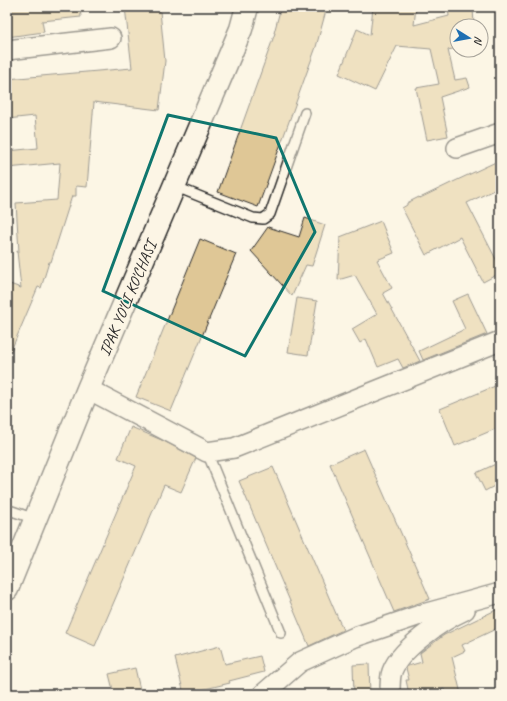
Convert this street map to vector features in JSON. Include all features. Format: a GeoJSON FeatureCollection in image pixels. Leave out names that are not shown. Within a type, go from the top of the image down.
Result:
{"type":"FeatureCollection","features":[{"type":"Feature","properties":{"kind":"main road","name":"IPAK YO'LI KO'CHASI"},"geometry":{"type":"LineString","coordinates":[[7,589],[88,389],[241,29],[247,7]]}},
{"type":"Feature","properties":{"kind":"street"},"geometry":{"type":"LineString","coordinates":[[7,50],[111,38]]}},
{"type":"Feature","properties":{"kind":"street"},"geometry":{"type":"LineString","coordinates":[[457,148],[500,133]]}},
{"type":"Feature","properties":{"kind":"street"},"geometry":{"type":"LineString","coordinates":[[88,389],[206,452],[234,448],[500,340]]}},
{"type":"Feature","properties":{"kind":"street"},"geometry":{"type":"LineString","coordinates":[[263,694],[300,662],[354,637],[422,614],[500,593]]}},
{"type":"Feature","properties":{"kind":"street"},"geometry":{"type":"LineString","coordinates":[[390,694],[391,674],[398,661],[414,643],[450,617],[500,593]]}},
{"type":"Feature","properties":{"kind":"lane"},"geometry":{"type":"LineString","coordinates":[[174,186],[253,218],[263,218],[270,214],[304,113]]}},
{"type":"Feature","properties":{"kind":"lane"},"geometry":{"type":"LineString","coordinates":[[206,452],[281,633]]}},
{"type":"Feature","properties":{"kind":"lane"},"geometry":{"type":"LineString","coordinates":[[7,512],[12,511],[35,518]]}},
{"type":"Feature","properties":{"kind":"highlighted area"},"geometry":{"type":"Polygon","coordinates":[[[168,115],[276,138],[315,232],[245,356],[103,291],[168,115]]]}},
{"type":"Feature","properties":{"kind":"building"},"geometry":{"type":"Polygon","coordinates":[[[7,7],[80,7],[81,17],[42,21],[44,32],[7,37],[7,7]]]}},
{"type":"Feature","properties":{"kind":"building"},"geometry":{"type":"Polygon","coordinates":[[[125,7],[157,7],[158,11],[160,11],[165,61],[159,110],[94,102],[87,187],[76,186],[76,196],[72,196],[41,288],[38,287],[7,360],[7,283],[21,288],[17,251],[19,252],[16,203],[57,200],[60,163],[7,168],[7,151],[38,148],[35,116],[7,119],[7,79],[132,68],[125,7]]]}},
{"type":"Feature","properties":{"kind":"building"},"geometry":{"type":"Polygon","coordinates":[[[281,7],[327,7],[316,47],[258,207],[218,192],[275,33],[281,7]]]}},
{"type":"Feature","properties":{"kind":"building"},"geometry":{"type":"Polygon","coordinates":[[[373,7],[416,7],[414,25],[449,16],[448,7],[473,7],[474,18],[449,18],[448,50],[455,80],[467,78],[470,87],[440,97],[448,136],[427,140],[416,88],[439,84],[431,49],[397,46],[375,91],[339,74],[357,29],[370,35],[373,7]]]}},
{"type":"Feature","properties":{"kind":"building"},"geometry":{"type":"Polygon","coordinates":[[[500,160],[500,187],[467,203],[500,267],[500,273],[483,282],[460,237],[426,255],[402,208],[407,205],[407,203],[419,197],[420,198],[500,160]]]}},
{"type":"Feature","properties":{"kind":"building"},"geometry":{"type":"Polygon","coordinates":[[[305,218],[325,225],[312,266],[306,265],[292,296],[251,251],[268,227],[299,237],[305,218]]]}},
{"type":"Feature","properties":{"kind":"building"},"geometry":{"type":"Polygon","coordinates":[[[381,221],[394,253],[377,260],[392,288],[383,293],[420,361],[403,368],[398,359],[378,367],[366,339],[360,343],[352,329],[377,314],[355,275],[338,280],[340,237],[381,221]]]}},
{"type":"Feature","properties":{"kind":"building"},"geometry":{"type":"Polygon","coordinates":[[[200,239],[236,254],[171,411],[136,397],[200,239]]]}},
{"type":"Feature","properties":{"kind":"building"},"geometry":{"type":"Polygon","coordinates":[[[468,294],[487,334],[423,360],[419,351],[465,329],[452,301],[468,294]]]}},
{"type":"Feature","properties":{"kind":"building"},"geometry":{"type":"Polygon","coordinates":[[[297,298],[317,301],[308,355],[288,352],[297,298]]]}},
{"type":"Feature","properties":{"kind":"building"},"geometry":{"type":"Polygon","coordinates":[[[500,384],[500,427],[455,446],[440,409],[500,384]]]}},
{"type":"Feature","properties":{"kind":"building"},"geometry":{"type":"Polygon","coordinates":[[[131,427],[164,441],[196,458],[181,492],[164,485],[95,646],[65,633],[136,466],[118,458],[131,427]]]}},
{"type":"Feature","properties":{"kind":"building"},"geometry":{"type":"Polygon","coordinates":[[[364,449],[430,599],[394,612],[330,464],[364,449]]]}},
{"type":"Feature","properties":{"kind":"building"},"geometry":{"type":"Polygon","coordinates":[[[500,462],[500,483],[485,491],[476,473],[500,462]]]}},
{"type":"Feature","properties":{"kind":"building"},"geometry":{"type":"Polygon","coordinates":[[[273,467],[343,630],[309,646],[239,481],[273,467]]]}},
{"type":"Feature","properties":{"kind":"building"},"geometry":{"type":"Polygon","coordinates":[[[500,608],[500,627],[462,645],[465,651],[452,657],[461,694],[446,694],[444,689],[423,694],[409,694],[406,680],[409,680],[406,668],[422,662],[420,653],[444,635],[500,608]]]}},
{"type":"Feature","properties":{"kind":"building"},"geometry":{"type":"Polygon","coordinates":[[[220,646],[225,664],[260,656],[264,672],[229,681],[230,683],[184,694],[175,658],[220,646]]]}},
{"type":"Feature","properties":{"kind":"building"},"geometry":{"type":"Polygon","coordinates":[[[369,664],[370,694],[354,694],[353,665],[369,664]]]}},
{"type":"Feature","properties":{"kind":"building"},"geometry":{"type":"Polygon","coordinates":[[[135,668],[141,694],[114,694],[109,674],[135,668]]]}}]}
